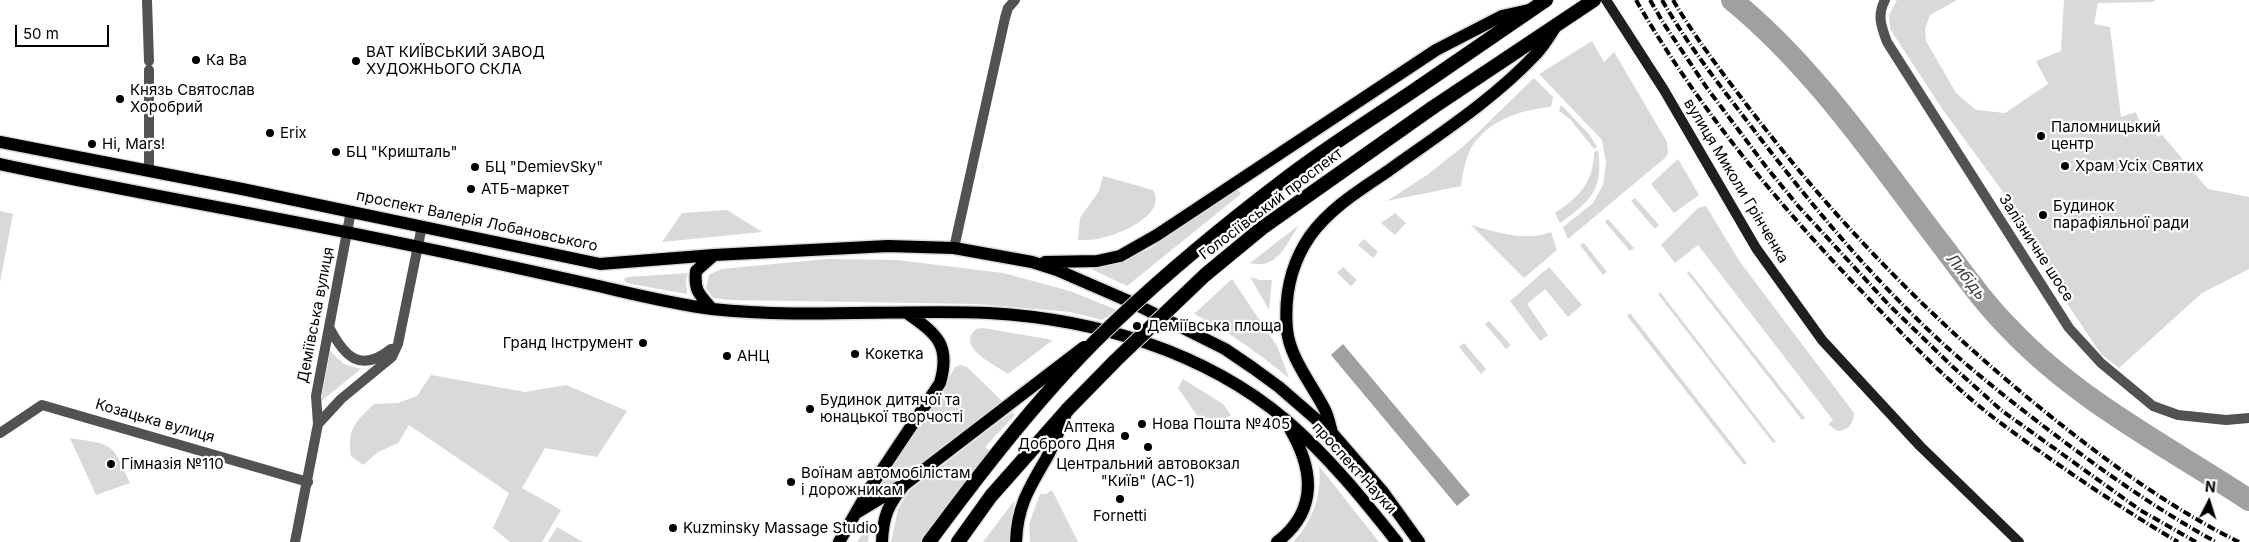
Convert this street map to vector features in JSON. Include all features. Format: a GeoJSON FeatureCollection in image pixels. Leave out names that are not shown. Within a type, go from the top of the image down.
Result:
{"type":"FeatureCollection","features":[{"type":"Feature","properties":{"kind":"highway","name":"Голосіївський проспект"},"geometry":{"type":"LineString","coordinates":[[929,542],[976,478],[1056,385],[1117,320],[1190,256],[1286,178],[1546,0]]}},
{"type":"Feature","properties":{"kind":"highway","name":"Голосіївський проспект"},"geometry":{"type":"LineString","coordinates":[[958,542],[992,496],[1068,409],[1205,275],[1262,228],[1432,108],[1589,3]]}},
{"type":"Feature","properties":{"kind":"main road","name":"вулиця Миколи Грінченка"},"geometry":{"type":"LineString","coordinates":[[1606,0],[1664,90],[1756,248],[1822,340],[1920,446],[2019,542]]}},
{"type":"Feature","properties":{"kind":"main road"},"geometry":{"type":"LineString","coordinates":[[1032,262],[1097,261],[1120,256],[1157,235],[1436,50],[1502,16],[1534,9]]}},
{"type":"Feature","properties":{"kind":"main road"},"geometry":{"type":"LineString","coordinates":[[1332,433],[1326,410],[1297,360],[1287,331],[1286,306],[1288,285],[1295,263],[1310,237],[1330,213],[1450,127],[1507,82],[1537,53],[1559,22]]}},
{"type":"Feature","properties":{"kind":"main road","name":"проспект Валерія Лобановського"},"geometry":{"type":"LineString","coordinates":[[0,142],[351,211],[600,264],[714,255],[888,246],[954,248]]}},
{"type":"Feature","properties":{"kind":"main road"},"geometry":{"type":"LineString","coordinates":[[0,164],[418,246],[627,293],[711,308],[812,314],[1012,315],[1099,328],[1157,346],[1208,368],[1242,388],[1284,419],[1304,455],[1309,489],[1305,508],[1298,521],[1289,533],[1277,542]]}},
{"type":"Feature","properties":{"kind":"main road"},"geometry":{"type":"LineString","coordinates":[[954,248],[1032,262],[1084,280],[1225,349],[1279,387],[1332,433]]}},
{"type":"Feature","properties":{"kind":"main road"},"geometry":{"type":"LineString","coordinates":[[711,308],[699,295],[694,285],[696,271],[714,255]]}},
{"type":"Feature","properties":{"kind":"main road"},"geometry":{"type":"LineString","coordinates":[[839,542],[854,514],[940,383],[945,365],[937,337],[907,313]]}},
{"type":"Feature","properties":{"kind":"main road"},"geometry":{"type":"LineString","coordinates":[[854,514],[904,484],[1117,320]]}},
{"type":"Feature","properties":{"kind":"main road"},"geometry":{"type":"LineString","coordinates":[[1016,542],[1016,526],[1021,506],[1030,484],[1047,457],[1068,409]]}},
{"type":"Feature","properties":{"kind":"main road","name":"проспект Науки"},"geometry":{"type":"LineString","coordinates":[[1284,419],[1332,465],[1368,505],[1397,542]]}},
{"type":"Feature","properties":{"kind":"main road","name":"проспект Науки"},"geometry":{"type":"LineString","coordinates":[[1332,433],[1383,492],[1420,542]]}},
{"type":"Feature","properties":{"kind":"main road"},"geometry":{"type":"LineString","coordinates":[[882,542],[884,519],[889,504],[904,484]]}},
{"type":"Feature","properties":{"kind":"street"},"geometry":{"type":"LineString","coordinates":[[147,0],[149,66],[148,171]]}},
{"type":"Feature","properties":{"kind":"street"},"geometry":{"type":"LineString","coordinates":[[954,248],[1004,18],[1008,8],[1015,0]]}},
{"type":"Feature","properties":{"kind":"street","name":"Залізничне шосе"},"geometry":{"type":"LineString","coordinates":[[1885,0],[1881,8],[1880,23],[1887,42],[2069,328],[2101,363],[2153,406],[2178,415],[2226,420],[2249,418]]}},
{"type":"Feature","properties":{"kind":"street","name":"Деміївська вулиця"},"geometry":{"type":"LineString","coordinates":[[295,542],[318,424],[316,396],[351,211]]}},
{"type":"Feature","properties":{"kind":"street"},"geometry":{"type":"LineString","coordinates":[[318,424],[341,399],[392,357],[398,344],[422,226]]}},
{"type":"Feature","properties":{"kind":"street"},"geometry":{"type":"LineString","coordinates":[[329,327],[340,348],[354,358],[368,361],[382,357],[398,344]]}},
{"type":"Feature","properties":{"kind":"street","name":"Козацька вулиця"},"geometry":{"type":"LineString","coordinates":[[0,433],[42,404],[308,482]]}},
{"type":"Feature","properties":{"kind":"shaded area"},"geometry":{"type":"Polygon","coordinates":[[[1897,0],[1957,0],[1930,15],[1925,29],[1926,41],[1956,93],[1976,110],[2005,113],[2048,84],[2036,61],[2061,51],[2064,0],[2156,0],[2152,2],[2098,3],[2094,24],[2110,27],[2121,117],[2136,112],[2142,128],[2152,124],[2157,137],[2162,135],[2208,189],[2249,197],[2249,269],[2202,293],[2119,368],[2101,354],[2060,293],[2028,226],[1943,110],[1890,29],[1889,15],[1897,0]]]}},
{"type":"Feature","properties":{"kind":"shaded area"},"geometry":{"type":"Polygon","coordinates":[[[1592,41],[1604,62],[1614,52],[1667,142],[1668,153],[1666,157],[1568,239],[1563,227],[1593,203],[1603,185],[1606,162],[1602,140],[1539,74],[1592,41]]]}},
{"type":"Feature","properties":{"kind":"shaded area"},"geometry":{"type":"Polygon","coordinates":[[[1534,78],[1553,97],[1551,107],[1519,113],[1500,121],[1483,134],[1469,152],[1461,186],[1387,201],[1427,175],[1465,145],[1534,78]]]}},
{"type":"Feature","properties":{"kind":"shaded area"},"geometry":{"type":"Polygon","coordinates":[[[1561,105],[1589,134],[1597,147],[1594,149],[1570,119],[1559,111],[1561,105]]]}},
{"type":"Feature","properties":{"kind":"shaded area"},"geometry":{"type":"Polygon","coordinates":[[[1598,150],[1599,175],[1593,193],[1580,208],[1560,223],[1555,213],[1572,201],[1584,188],[1591,172],[1594,152],[1598,150]]]}},
{"type":"Feature","properties":{"kind":"shaded area"},"geometry":{"type":"Polygon","coordinates":[[[1678,159],[1699,195],[1674,213],[1651,184],[1678,159]]]}},
{"type":"Feature","properties":{"kind":"shaded area"},"geometry":{"type":"Polygon","coordinates":[[[1103,176],[1153,190],[1156,199],[1153,207],[1148,215],[1130,228],[1099,239],[1078,240],[1080,218],[1099,191],[1103,176]]]}},
{"type":"Feature","properties":{"kind":"shaded area"},"geometry":{"type":"Polygon","coordinates":[[[1236,187],[1241,194],[1127,286],[1091,269],[1116,264],[1151,248],[1236,187]]]}},
{"type":"Feature","properties":{"kind":"shaded area"},"geometry":{"type":"Polygon","coordinates":[[[1635,198],[1659,225],[1655,229],[1631,201],[1635,198]]]}},
{"type":"Feature","properties":{"kind":"shaded area"},"geometry":{"type":"Polygon","coordinates":[[[1706,206],[1740,262],[1854,413],[1852,423],[1844,430],[1837,431],[1828,424],[1833,420],[1698,245],[1675,263],[1661,245],[1698,208],[1706,206]]]}},
{"type":"Feature","properties":{"kind":"shaded area"},"geometry":{"type":"Polygon","coordinates":[[[727,210],[762,232],[662,242],[682,213],[727,210]]]}},
{"type":"Feature","properties":{"kind":"shaded area"},"geometry":{"type":"Polygon","coordinates":[[[0,211],[13,214],[0,282],[0,211]]]}},
{"type":"Feature","properties":{"kind":"shaded area"},"geometry":{"type":"Polygon","coordinates":[[[1395,213],[1406,223],[1395,235],[1381,223],[1395,213]]]}},
{"type":"Feature","properties":{"kind":"shaded area"},"geometry":{"type":"Polygon","coordinates":[[[1608,219],[1634,248],[1630,251],[1605,222],[1608,219]]]}},
{"type":"Feature","properties":{"kind":"shaded area"},"geometry":{"type":"Polygon","coordinates":[[[1299,225],[1280,254],[1274,259],[1268,263],[1250,263],[1299,225]]]}},
{"type":"Feature","properties":{"kind":"shaded area"},"geometry":{"type":"Polygon","coordinates":[[[1471,225],[1521,236],[1541,235],[1551,232],[1557,250],[1524,278],[1471,225]]]}},
{"type":"Feature","properties":{"kind":"shaded area"},"geometry":{"type":"Polygon","coordinates":[[[1364,239],[1378,252],[1373,258],[1358,245],[1364,239]]]}},
{"type":"Feature","properties":{"kind":"shaded area"},"geometry":{"type":"Polygon","coordinates":[[[1584,243],[1607,272],[1603,275],[1580,245],[1584,243]]]}},
{"type":"Feature","properties":{"kind":"shaded area"},"geometry":{"type":"Polygon","coordinates":[[[827,259],[897,260],[1003,273],[1070,291],[1117,310],[1102,320],[1071,312],[978,304],[730,300],[713,298],[706,288],[709,275],[721,269],[827,259]]]}},
{"type":"Feature","properties":{"kind":"shaded area"},"geometry":{"type":"Polygon","coordinates":[[[1343,267],[1357,280],[1351,286],[1337,273],[1343,267]]]}},
{"type":"Feature","properties":{"kind":"shaded area"},"geometry":{"type":"Polygon","coordinates":[[[1549,267],[1582,305],[1568,317],[1545,289],[1527,304],[1548,335],[1540,341],[1510,301],[1549,267]]]}},
{"type":"Feature","properties":{"kind":"shaded area"},"geometry":{"type":"Polygon","coordinates":[[[1689,271],[1805,418],[1802,420],[1687,273],[1689,271]]]}},
{"type":"Feature","properties":{"kind":"shaded area"},"geometry":{"type":"Polygon","coordinates":[[[688,273],[686,280],[687,294],[626,283],[624,279],[627,277],[688,273]]]}},
{"type":"Feature","properties":{"kind":"shaded area"},"geometry":{"type":"Polygon","coordinates":[[[1250,277],[1259,280],[1272,280],[1269,310],[1250,277]]]}},
{"type":"Feature","properties":{"kind":"shaded area"},"geometry":{"type":"Polygon","coordinates":[[[1232,279],[1277,346],[1289,378],[1232,335],[1194,314],[1232,279]]]}},
{"type":"Feature","properties":{"kind":"shaded area"},"geometry":{"type":"Polygon","coordinates":[[[1660,292],[1776,442],[1773,443],[1658,294],[1660,292]]]}},
{"type":"Feature","properties":{"kind":"shaded area"},"geometry":{"type":"Polygon","coordinates":[[[1630,313],[1747,463],[1744,465],[1627,316],[1630,313]]]}},
{"type":"Feature","properties":{"kind":"shaded area"},"geometry":{"type":"Polygon","coordinates":[[[1489,321],[1511,345],[1506,349],[1485,324],[1489,321]]]}},
{"type":"Feature","properties":{"kind":"shaded area"},"geometry":{"type":"Polygon","coordinates":[[[983,328],[1053,340],[1008,374],[979,355],[971,345],[972,334],[976,329],[983,328]]]}},
{"type":"Feature","properties":{"kind":"shaded area"},"geometry":{"type":"Polygon","coordinates":[[[1464,343],[1486,369],[1481,374],[1459,347],[1464,343]]]}},
{"type":"Feature","properties":{"kind":"shaded area"},"geometry":{"type":"Polygon","coordinates":[[[1343,344],[1470,495],[1457,506],[1331,355],[1343,344]]]}},
{"type":"Feature","properties":{"kind":"shaded area"},"geometry":{"type":"Polygon","coordinates":[[[330,351],[344,364],[361,369],[321,401],[330,351]]]}},
{"type":"Feature","properties":{"kind":"shaded area"},"geometry":{"type":"Polygon","coordinates":[[[961,365],[967,367],[1002,401],[900,479],[872,497],[937,399],[955,367],[961,365]]]}},
{"type":"Feature","properties":{"kind":"shaded area"},"geometry":{"type":"Polygon","coordinates":[[[431,375],[525,392],[566,385],[627,411],[597,457],[545,448],[522,488],[561,510],[542,542],[510,542],[493,528],[509,493],[409,425],[398,443],[378,452],[363,465],[351,456],[350,439],[357,421],[374,404],[398,403],[417,396],[431,375]]]}},
{"type":"Feature","properties":{"kind":"shaded area"},"geometry":{"type":"Polygon","coordinates":[[[1183,379],[1223,404],[1231,415],[1207,430],[1178,388],[1183,379]]]}},
{"type":"Feature","properties":{"kind":"shaded area"},"geometry":{"type":"Polygon","coordinates":[[[1012,412],[1015,415],[985,447],[993,453],[922,542],[891,542],[898,509],[909,491],[1012,412]]]}},
{"type":"Feature","properties":{"kind":"shaded area"},"geometry":{"type":"Polygon","coordinates":[[[70,438],[95,442],[110,448],[119,460],[130,483],[96,495],[70,438]]]}},
{"type":"Feature","properties":{"kind":"shaded area"},"geometry":{"type":"Polygon","coordinates":[[[1319,466],[1379,542],[1293,542],[1306,525],[1315,507],[1320,477],[1319,466]]]}},
{"type":"Feature","properties":{"kind":"shaded area"},"geometry":{"type":"Polygon","coordinates":[[[1052,490],[1078,542],[1030,542],[1029,524],[1040,494],[1046,494],[1052,490]]]}},
{"type":"Feature","properties":{"kind":"shaded area"},"geometry":{"type":"Polygon","coordinates":[[[1014,501],[1012,542],[983,542],[1014,501]]]}},
{"type":"Feature","properties":{"kind":"shaded area"},"geometry":{"type":"Polygon","coordinates":[[[870,523],[868,542],[857,542],[870,523]]]}},
{"type":"Feature","properties":{"kind":"shaded area"},"geometry":{"type":"Polygon","coordinates":[[[557,527],[583,542],[548,542],[557,527]]]}},
{"type":"Feature","properties":{"kind":"waterway","name":"Либідь"},"geometry":{"type":"LineString","coordinates":[[1732,0],[1791,55],[1817,85],[1868,147],[2000,319],[2036,355],[2094,401],[2249,500]]}},
{"type":"Feature","properties":{"kind":"railway"},"geometry":{"type":"LineString","coordinates":[[1636,0],[1687,80],[1744,157],[1805,230],[1915,346],[1961,391],[1994,418],[2084,482],[2178,542]]}},
{"type":"Feature","properties":{"kind":"railway"},"geometry":{"type":"LineString","coordinates":[[1650,0],[1707,88],[1767,168],[1799,207],[1889,305],[2001,410],[2140,510],[2196,542]]}},
{"type":"Feature","properties":{"kind":"railway"},"geometry":{"type":"LineString","coordinates":[[1662,0],[1684,36],[1796,184],[1853,252],[1914,316],[1978,374],[2066,443],[2150,502],[2216,542]]}},
{"type":"Feature","properties":{"kind":"railway"},"geometry":{"type":"LineString","coordinates":[[1673,0],[1713,60],[1790,159],[1859,239],[1933,314],[2012,385],[2098,453],[2166,501],[2239,542]]}},
{"type":"Feature","properties":{"kind":"place","name":"Ка Ва"},"geometry":{"type":"Point","coordinates":[196,60]}},
{"type":"Feature","properties":{"kind":"place","name":"ВАТ КИЇВСЬКИЙ ЗАВОД ХУДОЖНЬОГО СКЛА"},"geometry":{"type":"Point","coordinates":[356,61]}},
{"type":"Feature","properties":{"kind":"place","name":"Князь Святослав Хоробрий"},"geometry":{"type":"Point","coordinates":[120,99]}},
{"type":"Feature","properties":{"kind":"place","name":"Erix"},"geometry":{"type":"Point","coordinates":[270,133]}},
{"type":"Feature","properties":{"kind":"place","name":"Паломницький центр"},"geometry":{"type":"Point","coordinates":[2041,136]}},
{"type":"Feature","properties":{"kind":"place","name":"Hi, Mars!"},"geometry":{"type":"Point","coordinates":[92,144]}},
{"type":"Feature","properties":{"kind":"place","name":"БЦ \"Кришталь\""},"geometry":{"type":"Point","coordinates":[336,152]}},
{"type":"Feature","properties":{"kind":"place","name":"Храм Усіх Святих"},"geometry":{"type":"Point","coordinates":[2065,166]}},
{"type":"Feature","properties":{"kind":"place","name":"БЦ \"DemievSky\""},"geometry":{"type":"Point","coordinates":[475,167]}},
{"type":"Feature","properties":{"kind":"place","name":"АТБ-маркет"},"geometry":{"type":"Point","coordinates":[471,189]}},
{"type":"Feature","properties":{"kind":"place","name":"Будинок парафіяльної ради"},"geometry":{"type":"Point","coordinates":[2043,215]}},
{"type":"Feature","properties":{"kind":"place","name":"Деміївська площа"},"geometry":{"type":"Point","coordinates":[1137,326]}},
{"type":"Feature","properties":{"kind":"place","name":"Гранд Інструмент"},"geometry":{"type":"Point","coordinates":[643,343]}},
{"type":"Feature","properties":{"kind":"place","name":"Кокетка"},"geometry":{"type":"Point","coordinates":[855,354]}},
{"type":"Feature","properties":{"kind":"place","name":"АНЦ"},"geometry":{"type":"Point","coordinates":[727,356]}},
{"type":"Feature","properties":{"kind":"place","name":"Будинок дитячої та юнацької творчості"},"geometry":{"type":"Point","coordinates":[810,409]}},
{"type":"Feature","properties":{"kind":"place","name":"Нова Пошта №405"},"geometry":{"type":"Point","coordinates":[1142,424]}},
{"type":"Feature","properties":{"kind":"place","name":"Аптека Доброго Дня"},"geometry":{"type":"Point","coordinates":[1125,436]}},
{"type":"Feature","properties":{"kind":"place","name":"Центральний автовокзал \"Київ\" (АС-1)"},"geometry":{"type":"Point","coordinates":[1148,447]}},
{"type":"Feature","properties":{"kind":"place","name":"Гімназія №110"},"geometry":{"type":"Point","coordinates":[111,464]}},
{"type":"Feature","properties":{"kind":"place","name":"Воїнам автомобілістам і дорожникам"},"geometry":{"type":"Point","coordinates":[791,482]}},
{"type":"Feature","properties":{"kind":"place","name":"Fornetti"},"geometry":{"type":"Point","coordinates":[1120,499]}},
{"type":"Feature","properties":{"kind":"place","name":"Kuzminsky Massage Studio"},"geometry":{"type":"Point","coordinates":[673,528]}}]}
